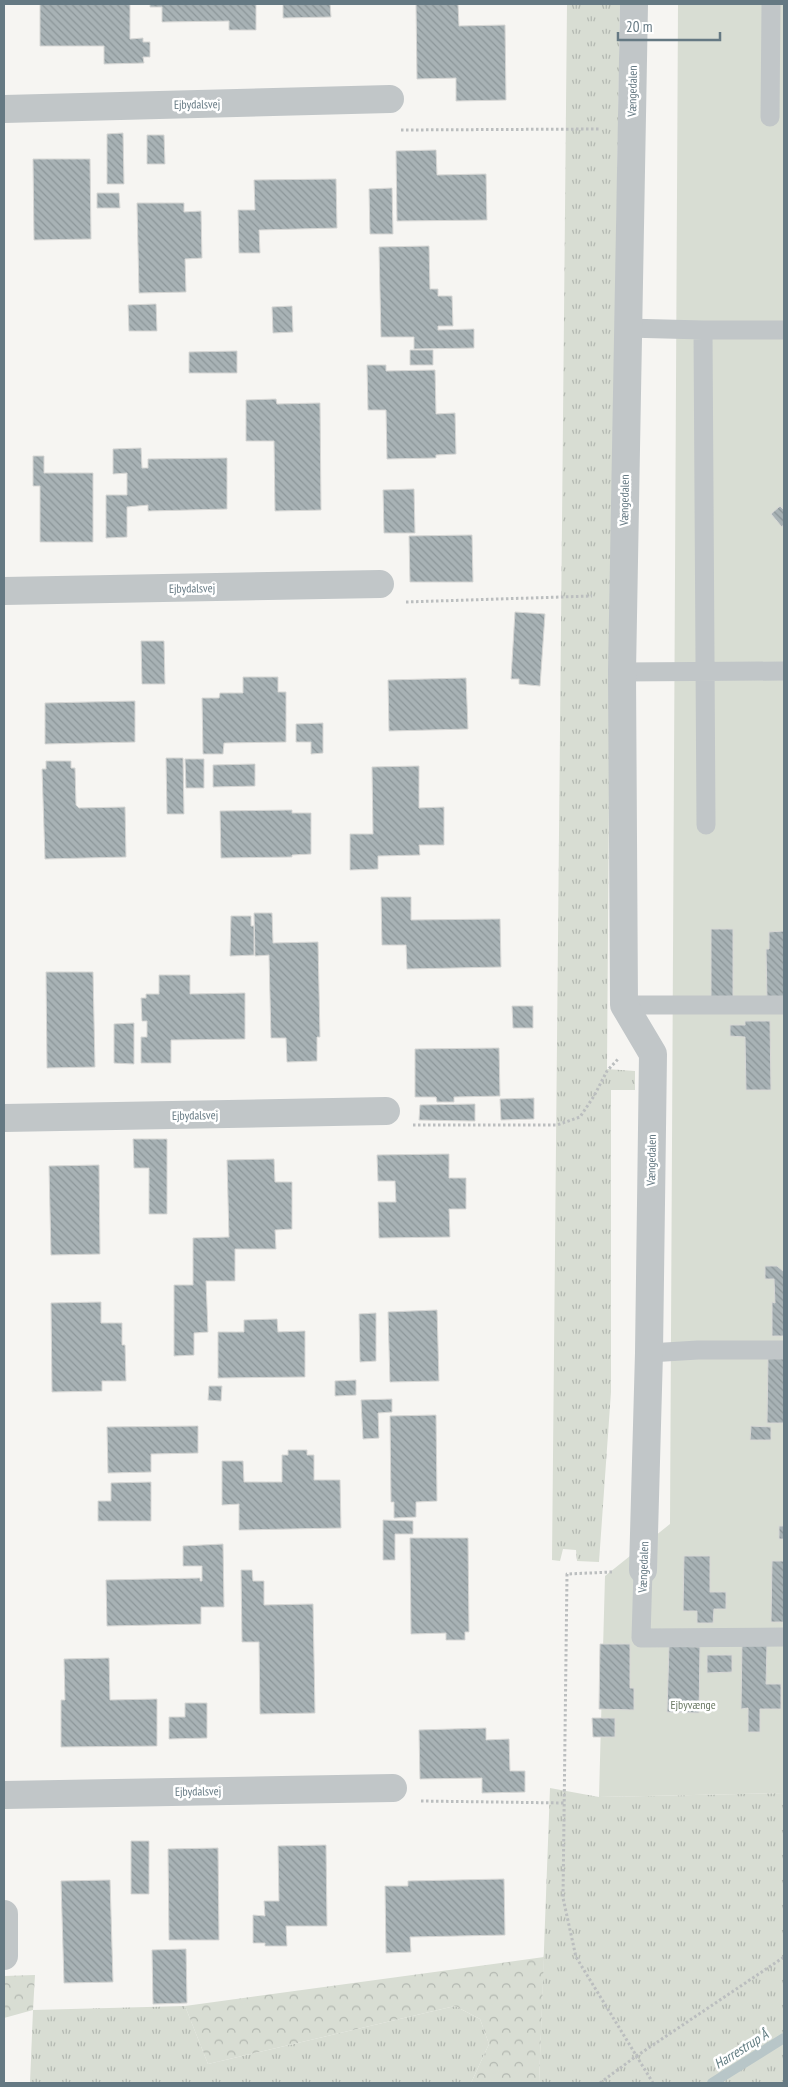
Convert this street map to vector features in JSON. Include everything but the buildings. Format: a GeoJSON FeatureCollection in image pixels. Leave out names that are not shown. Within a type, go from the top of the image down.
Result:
{"type":"FeatureCollection","features":[{"type":"Feature","properties":{"kind":"street","name":"Vængedalen"},"geometry":{"type":"LineString","coordinates":[[634,4],[622,672],[624,1005],[653,1054],[649,1353],[643,1570]]}},
{"type":"Feature","properties":{"kind":"street","name":"Ejbydalsvej"},"geometry":{"type":"LineString","coordinates":[[4,109],[390,100]]}},
{"type":"Feature","properties":{"kind":"street","name":"Ejbydalsvej"},"geometry":{"type":"LineString","coordinates":[[4,592],[380,584]]}},
{"type":"Feature","properties":{"kind":"street","name":"Ejbydalsvej"},"geometry":{"type":"LineString","coordinates":[[4,1118],[386,1111]]}},
{"type":"Feature","properties":{"kind":"street","name":"Ejbydalsvej"},"geometry":{"type":"LineString","coordinates":[[4,1795],[393,1788]]}},
{"type":"Feature","properties":{"kind":"street"},"geometry":{"type":"LineString","coordinates":[[4,1914],[4,1956]]}},
{"type":"Feature","properties":{"kind":"lane"},"geometry":{"type":"LineString","coordinates":[[770,117],[771,4]]}},
{"type":"Feature","properties":{"kind":"lane"},"geometry":{"type":"LineString","coordinates":[[628,328],[784,330]]}},
{"type":"Feature","properties":{"kind":"lane"},"geometry":{"type":"LineString","coordinates":[[703,330],[706,825]]}},
{"type":"Feature","properties":{"kind":"lane"},"geometry":{"type":"LineString","coordinates":[[622,672],[784,671]]}},
{"type":"Feature","properties":{"kind":"lane"},"geometry":{"type":"LineString","coordinates":[[624,1005],[784,1005]]}},
{"type":"Feature","properties":{"kind":"lane"},"geometry":{"type":"LineString","coordinates":[[649,1353],[698,1350],[784,1350]]}},
{"type":"Feature","properties":{"kind":"lane","name":"Vængedalen"},"geometry":{"type":"LineString","coordinates":[[643,1570],[641,1638],[784,1637]]}},
{"type":"Feature","properties":{"kind":"path"},"geometry":{"type":"LineString","coordinates":[[390,100],[393,130],[632,128]]}},
{"type":"Feature","properties":{"kind":"path"},"geometry":{"type":"LineString","coordinates":[[380,584],[394,602],[562,597]]}},
{"type":"Feature","properties":{"kind":"path"},"geometry":{"type":"LineString","coordinates":[[386,1111],[414,1126],[556,1125],[567,1123],[580,1117],[607,1071],[641,1034]]}},
{"type":"Feature","properties":{"kind":"path"},"geometry":{"type":"LineString","coordinates":[[643,1570],[567,1574],[563,1898],[576,1957],[635,2057],[653,2083]]}},
{"type":"Feature","properties":{"kind":"path"},"geometry":{"type":"LineString","coordinates":[[393,1788],[408,1801],[565,1802]]}},
{"type":"Feature","properties":{"kind":"path"},"geometry":{"type":"LineString","coordinates":[[600,2083],[635,2057],[784,1957]]}},
{"type":"Feature","properties":{"kind":"green space"},"geometry":{"type":"Polygon","coordinates":[[[567,4],[620,4],[610,656],[607,1069],[635,1071],[635,1090],[611,1090],[611,1392],[599,1562],[577,1561],[576,1550],[563,1549],[560,1561],[552,1560],[567,4]]]}},
{"type":"Feature","properties":{"kind":"green space","name":"Ejbyvænge"},"geometry":{"type":"Polygon","coordinates":[[[678,4],[784,4],[784,1793],[599,1797],[605,1576],[670,1524],[678,4]]]}},
{"type":"Feature","properties":{"kind":"green space"},"geometry":{"type":"Polygon","coordinates":[[[550,1788],[599,1797],[784,1793],[784,2083],[539,2083],[550,1788]]]}},
{"type":"Feature","properties":{"kind":"green space"},"geometry":{"type":"Polygon","coordinates":[[[544,1957],[539,2083],[471,2083],[489,2044],[480,2019],[455,2006],[208,2064],[185,2006],[544,1957]]]}},
{"type":"Feature","properties":{"kind":"green space"},"geometry":{"type":"Polygon","coordinates":[[[35,1975],[33,2010],[4,2018],[4,1976],[35,1975]]]}},
{"type":"Feature","properties":{"kind":"green space"},"geometry":{"type":"Polygon","coordinates":[[[185,2006],[208,2064],[455,2006],[480,2019],[489,2044],[471,2083],[30,2083],[33,2010],[185,2006]]]}},
{"type":"Feature","properties":{"kind":"waterway","name":"Harrestrup Å"},"geometry":{"type":"LineString","coordinates":[[712,2083],[784,2038]]}}]}
